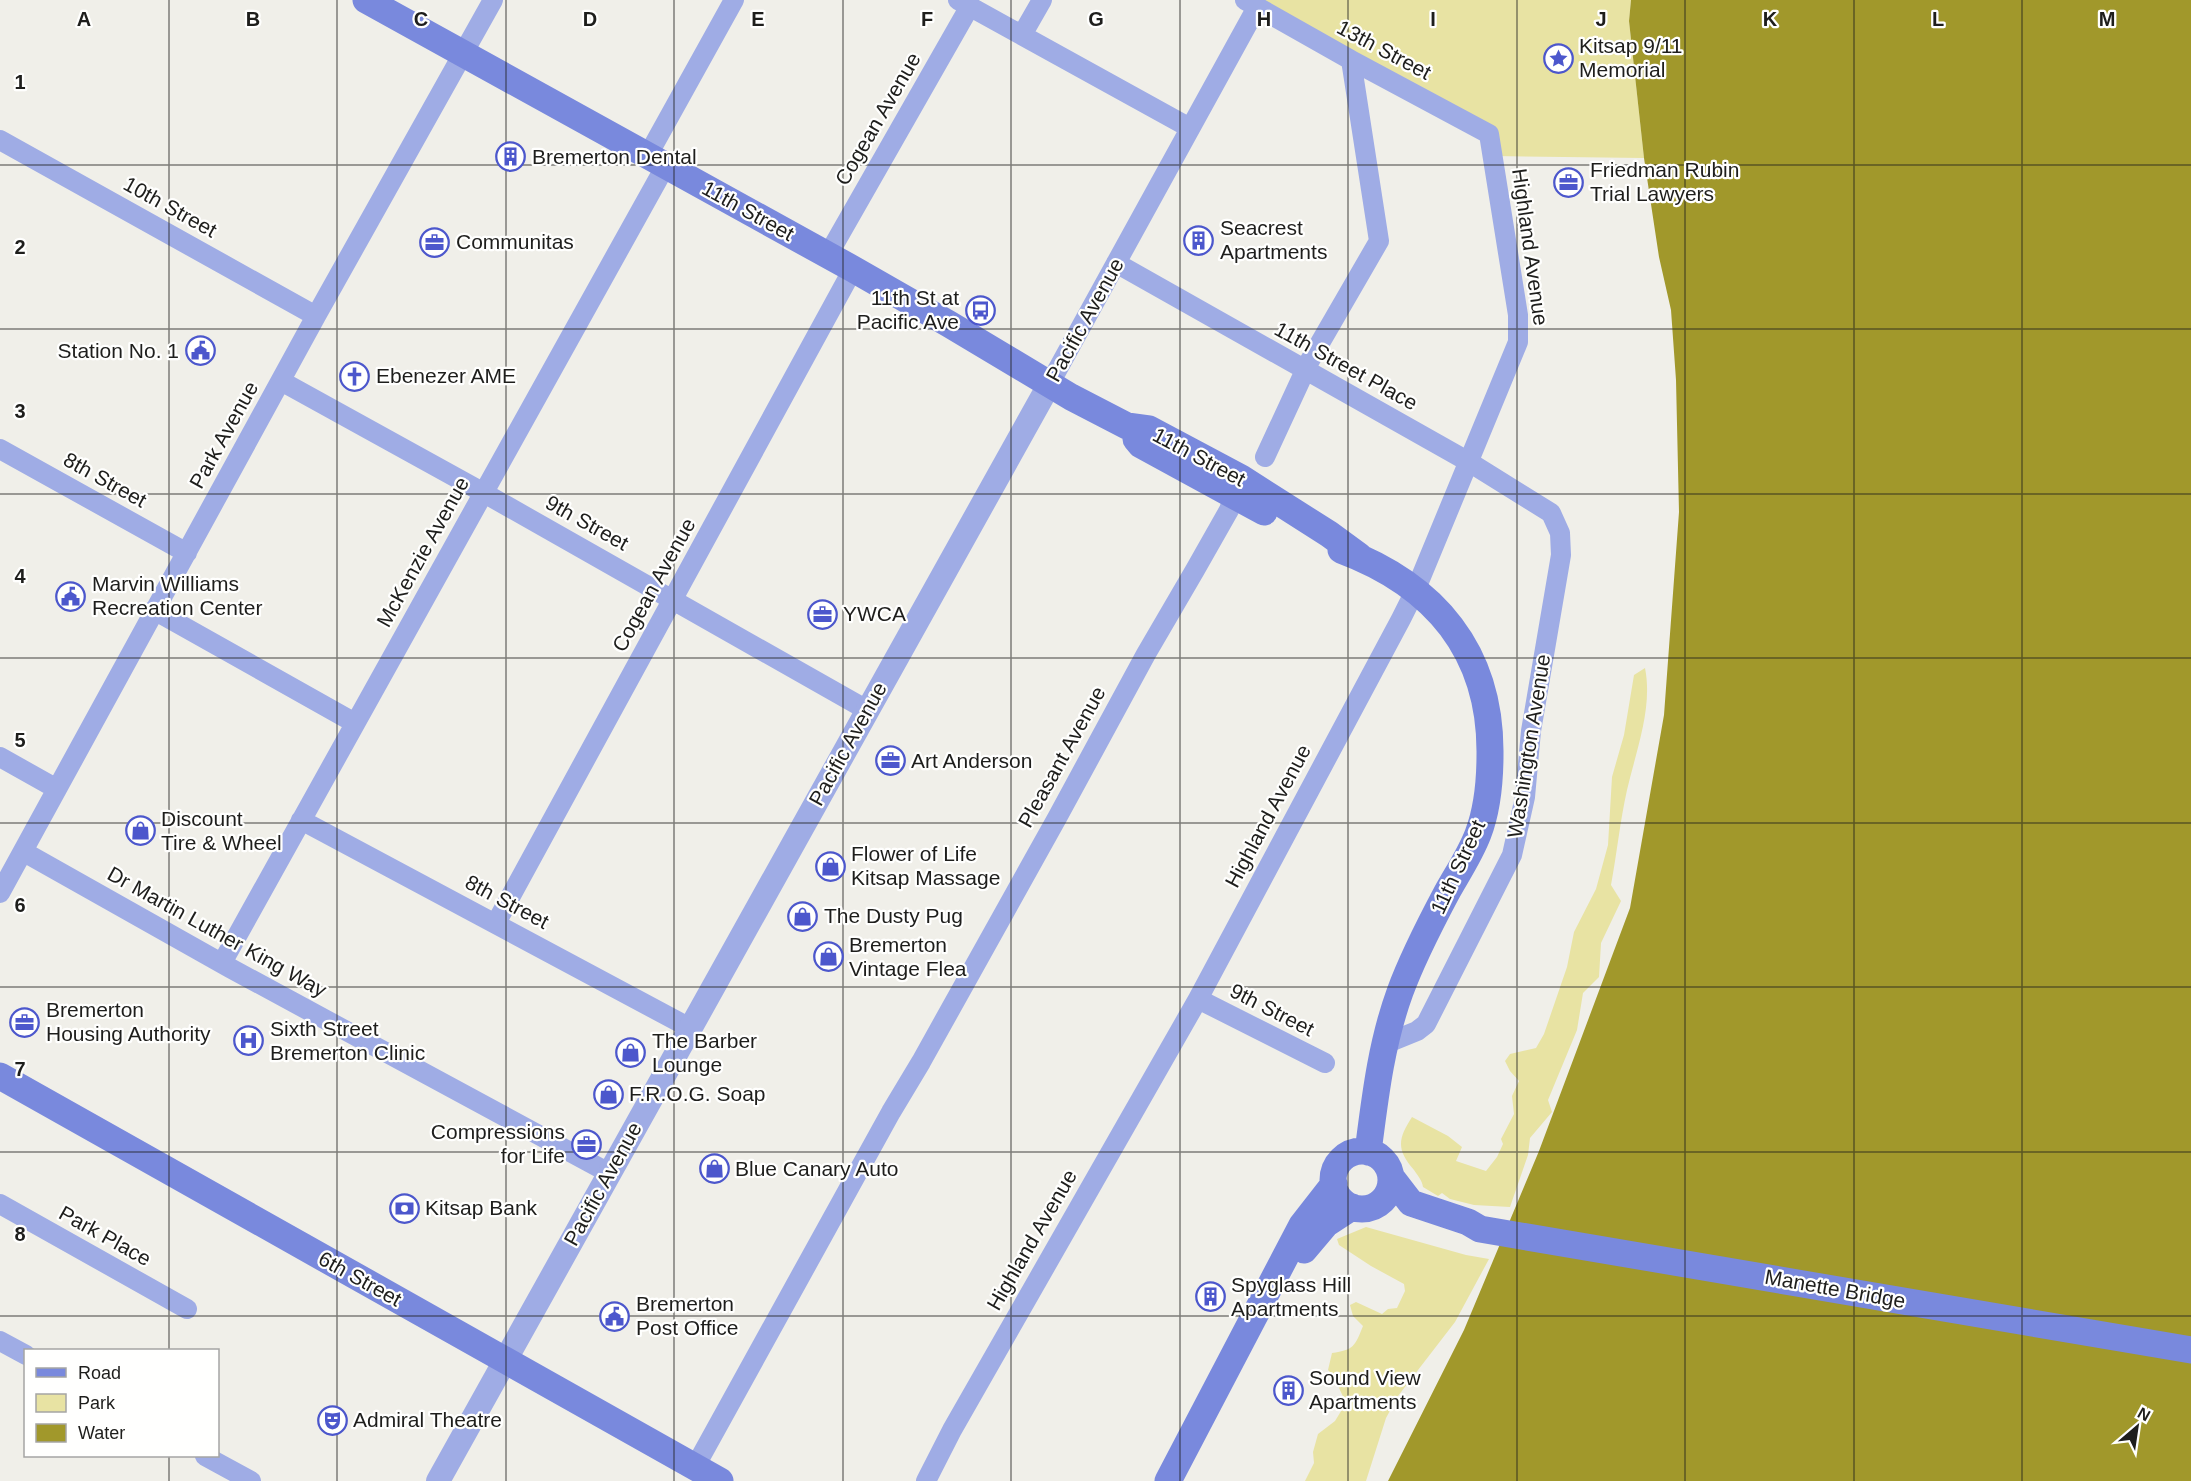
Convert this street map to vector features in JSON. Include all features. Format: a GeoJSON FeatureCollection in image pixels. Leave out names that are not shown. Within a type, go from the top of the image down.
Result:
{"type":"FeatureCollection","features":[{"type":"Feature","properties":{"kind":"main road","name":"11th Street"},"geometry":{"type":"LineString","coordinates":[[366,0],[949,324],[1050,385],[1126,426],[1141,445],[1238,487],[1319,541],[1359,556],[1416,589],[1449,622],[1473,661],[1489,716],[1488,795],[1477,836],[1411,965],[1400,993],[1385,1044],[1374,1096],[1368,1152]]}},
{"type":"Feature","properties":{"kind":"main road","name":"6th Street"},"geometry":{"type":"LineString","coordinates":[[0,1076],[720,1481]]}},
{"type":"Feature","properties":{"kind":"main road"},"geometry":{"type":"LineString","coordinates":[[1358,1152],[1368,1152],[1380,1157],[1386,1164],[1391,1178],[1411,1203],[1468,1222],[1479,1229],[1467,1233],[1428,1227],[1340,1198],[1334,1184],[1334,1174],[1338,1164],[1349,1154],[1358,1152]]}},
{"type":"Feature","properties":{"kind":"main road"},"geometry":{"type":"LineString","coordinates":[[1186,1481],[1307,1245],[1326,1224],[1387,1196],[1391,1178]]}},
{"type":"Feature","properties":{"kind":"main road"},"geometry":{"type":"LineString","coordinates":[[1168,1481],[1302,1225],[1334,1184]]}},
{"type":"Feature","properties":{"kind":"main road","name":"Manette Bridge"},"geometry":{"type":"LineString","coordinates":[[1479,1229],[2191,1350]]}},
{"type":"Feature","properties":{"kind":"street","name":"Park Avenue"},"geometry":{"type":"LineString","coordinates":[[0,893],[316,316],[494,0]]}},
{"type":"Feature","properties":{"kind":"street","name":"McKenzie Avenue"},"geometry":{"type":"LineString","coordinates":[[222,963],[484,492],[657,160],[734,0]]}},
{"type":"Feature","properties":{"kind":"street"},"geometry":{"type":"LineString","coordinates":[[1022,35],[1042,0]]}},
{"type":"Feature","properties":{"kind":"street"},"geometry":{"type":"LineString","coordinates":[[964,3],[1190,128]]}},
{"type":"Feature","properties":{"kind":"street","name":"Cogean Avenue"},"geometry":{"type":"LineString","coordinates":[[828,255],[964,3]]}},
{"type":"Feature","properties":{"kind":"street","name":"13th Street"},"geometry":{"type":"LineString","coordinates":[[1251,3],[1489,134]]}},
{"type":"Feature","properties":{"kind":"street","name":"Pacific Avenue"},"geometry":{"type":"LineString","coordinates":[[438,1481],[1050,385],[1190,128],[1251,3]]}},
{"type":"Feature","properties":{"kind":"street"},"geometry":{"type":"LineString","coordinates":[[1264,457],[1305,371],[1379,241],[1351,60]]}},
{"type":"Feature","properties":{"kind":"street","name":"Highland Avenue"},"geometry":{"type":"LineString","coordinates":[[926,1481],[963,1411],[1198,999],[1416,589],[1518,342],[1518,315],[1489,134]]}},
{"type":"Feature","properties":{"kind":"street","name":"10th Street"},"geometry":{"type":"LineString","coordinates":[[0,140],[316,316]]}},
{"type":"Feature","properties":{"kind":"street","name":"11th Street Place"},"geometry":{"type":"LineString","coordinates":[[1116,263],[1469,462],[1551,513]]}},
{"type":"Feature","properties":{"kind":"street","name":"Cogean Avenue"},"geometry":{"type":"LineString","coordinates":[[496,923],[853,269]]}},
{"type":"Feature","properties":{"kind":"street","name":"9th Street"},"geometry":{"type":"LineString","coordinates":[[281,381],[484,492],[867,710]]}},
{"type":"Feature","properties":{"kind":"street","name":"8th Street"},"geometry":{"type":"LineString","coordinates":[[0,449],[187,553]]}},
{"type":"Feature","properties":{"kind":"street","name":"Pleasant Avenue"},"geometry":{"type":"LineString","coordinates":[[695,1467],[1146,654],[1195,570],[1238,487]]}},
{"type":"Feature","properties":{"kind":"street","name":"Washington Avenue"},"geometry":{"type":"LineString","coordinates":[[1385,1044],[1417,1031],[1426,1024],[1512,855],[1525,797],[1531,731],[1561,555],[1560,533],[1551,513]]}},
{"type":"Feature","properties":{"kind":"street"},"geometry":{"type":"LineString","coordinates":[[154,610],[355,723]]}},
{"type":"Feature","properties":{"kind":"street"},"geometry":{"type":"LineString","coordinates":[[0,757],[57,789]]}},
{"type":"Feature","properties":{"kind":"street","name":"8th Street"},"geometry":{"type":"LineString","coordinates":[[301,820],[690,1028]]}},
{"type":"Feature","properties":{"kind":"street","name":"Dr Martin Luther King Way"},"geometry":{"type":"LineString","coordinates":[[24,852],[222,963],[609,1173]]}},
{"type":"Feature","properties":{"kind":"street","name":"9th Street"},"geometry":{"type":"LineString","coordinates":[[1198,999],[1325,1063]]}},
{"type":"Feature","properties":{"kind":"street","name":"Park Place"},"geometry":{"type":"LineString","coordinates":[[0,1204],[187,1309]]}},
{"type":"Feature","properties":{"kind":"street"},"geometry":{"type":"LineString","coordinates":[[0,1341],[24,1354]]}},
{"type":"Feature","properties":{"kind":"street"},"geometry":{"type":"LineString","coordinates":[[208,1457],[250,1481]]}},
{"type":"Feature","properties":{"kind":"green space"},"geometry":{"type":"Polygon","coordinates":[[[1245,0],[1631,0],[1629,21],[1644,158],[1493,156],[1489,134],[1245,0]]]}},
{"type":"Feature","properties":{"kind":"green space"},"geometry":{"type":"Polygon","coordinates":[[[1645,668],[1647,698],[1645,714],[1625,802],[1611,885],[1621,901],[1601,943],[1599,977],[1583,993],[1577,1030],[1548,1100],[1552,1112],[1530,1138],[1528,1155],[1510,1207],[1474,1205],[1450,1199],[1442,1193],[1438,1196],[1423,1187],[1420,1178],[1404,1156],[1401,1144],[1404,1132],[1412,1117],[1448,1136],[1462,1147],[1456,1161],[1486,1171],[1497,1157],[1503,1144],[1501,1139],[1514,1114],[1512,1096],[1519,1081],[1505,1061],[1510,1054],[1536,1048],[1544,1034],[1567,967],[1574,932],[1596,889],[1608,845],[1612,777],[1624,735],[1634,675],[1645,668]]]}},
{"type":"Feature","properties":{"kind":"green space"},"geometry":{"type":"Polygon","coordinates":[[[1366,1227],[1466,1255],[1489,1259],[1455,1322],[1398,1396],[1386,1418],[1366,1481],[1305,1481],[1314,1463],[1313,1452],[1318,1434],[1335,1421],[1346,1403],[1334,1377],[1328,1370],[1332,1353],[1353,1346],[1363,1326],[1353,1316],[1350,1305],[1356,1302],[1382,1314],[1388,1309],[1397,1308],[1405,1291],[1404,1284],[1339,1245],[1337,1239],[1366,1227]]]}},
{"type":"Feature","properties":{"kind":"water"},"geometry":{"type":"Polygon","coordinates":[[[1631,0],[2191,0],[2191,1481],[1388,1481],[1464,1330],[1539,1151],[1630,908],[1664,715],[1679,512],[1676,380],[1671,310],[1659,257],[1644,158],[1629,21],[1631,0]]]}},
{"type":"Feature","properties":{"kind":"place","name":"Kitsap 9/11 Memorial"},"geometry":{"type":"Point","coordinates":[1558,58]}},
{"type":"Feature","properties":{"kind":"place","name":"Bremerton Dental"},"geometry":{"type":"Point","coordinates":[511,157]}},
{"type":"Feature","properties":{"kind":"place","name":"Friedman Rubin Trial Lawyers"},"geometry":{"type":"Point","coordinates":[1569,182]}},
{"type":"Feature","properties":{"kind":"place","name":"Seacrest Apartments"},"geometry":{"type":"Point","coordinates":[1199,240]}},
{"type":"Feature","properties":{"kind":"place","name":"Communitas"},"geometry":{"type":"Point","coordinates":[435,242]}},
{"type":"Feature","properties":{"kind":"place","name":"11th St at Pacific Ave"},"geometry":{"type":"Point","coordinates":[980,310]}},
{"type":"Feature","properties":{"kind":"place","name":"Station No. 1"},"geometry":{"type":"Point","coordinates":[200,351]}},
{"type":"Feature","properties":{"kind":"place","name":"Ebenezer AME"},"geometry":{"type":"Point","coordinates":[355,376]}},
{"type":"Feature","properties":{"kind":"place","name":"Marvin Williams Recreation Center"},"geometry":{"type":"Point","coordinates":[71,596]}},
{"type":"Feature","properties":{"kind":"place","name":"YWCA"},"geometry":{"type":"Point","coordinates":[822,614]}},
{"type":"Feature","properties":{"kind":"place","name":"Art Anderson"},"geometry":{"type":"Point","coordinates":[890,761]}},
{"type":"Feature","properties":{"kind":"place","name":"Discount Tire & Wheel"},"geometry":{"type":"Point","coordinates":[140,831]}},
{"type":"Feature","properties":{"kind":"place","name":"Flower of Life Kitsap Massage"},"geometry":{"type":"Point","coordinates":[830,866]}},
{"type":"Feature","properties":{"kind":"place","name":"The Dusty Pug"},"geometry":{"type":"Point","coordinates":[803,916]}},
{"type":"Feature","properties":{"kind":"place","name":"Bremerton Vintage Flea"},"geometry":{"type":"Point","coordinates":[828,957]}},
{"type":"Feature","properties":{"kind":"place","name":"Bremerton Housing Authority"},"geometry":{"type":"Point","coordinates":[25,1022]}},
{"type":"Feature","properties":{"kind":"place","name":"Sixth Street Bremerton Clinic"},"geometry":{"type":"Point","coordinates":[249,1041]}},
{"type":"Feature","properties":{"kind":"place","name":"The Barber Lounge"},"geometry":{"type":"Point","coordinates":[631,1053]}},
{"type":"Feature","properties":{"kind":"place","name":"F.R.O.G. Soap"},"geometry":{"type":"Point","coordinates":[608,1094]}},
{"type":"Feature","properties":{"kind":"place","name":"Compressions for Life"},"geometry":{"type":"Point","coordinates":[586,1144]}},
{"type":"Feature","properties":{"kind":"place","name":"Blue Canary Auto"},"geometry":{"type":"Point","coordinates":[714,1169]}},
{"type":"Feature","properties":{"kind":"place","name":"Kitsap Bank"},"geometry":{"type":"Point","coordinates":[404,1208]}},
{"type":"Feature","properties":{"kind":"place","name":"Spyglass Hill Apartments"},"geometry":{"type":"Point","coordinates":[1210,1297]}},
{"type":"Feature","properties":{"kind":"place","name":"Bremerton Post Office"},"geometry":{"type":"Point","coordinates":[615,1316]}},
{"type":"Feature","properties":{"kind":"place","name":"Sound View Apartments"},"geometry":{"type":"Point","coordinates":[1288,1390]}},
{"type":"Feature","properties":{"kind":"place","name":"Admiral Theatre"},"geometry":{"type":"Point","coordinates":[332,1420]}}]}
